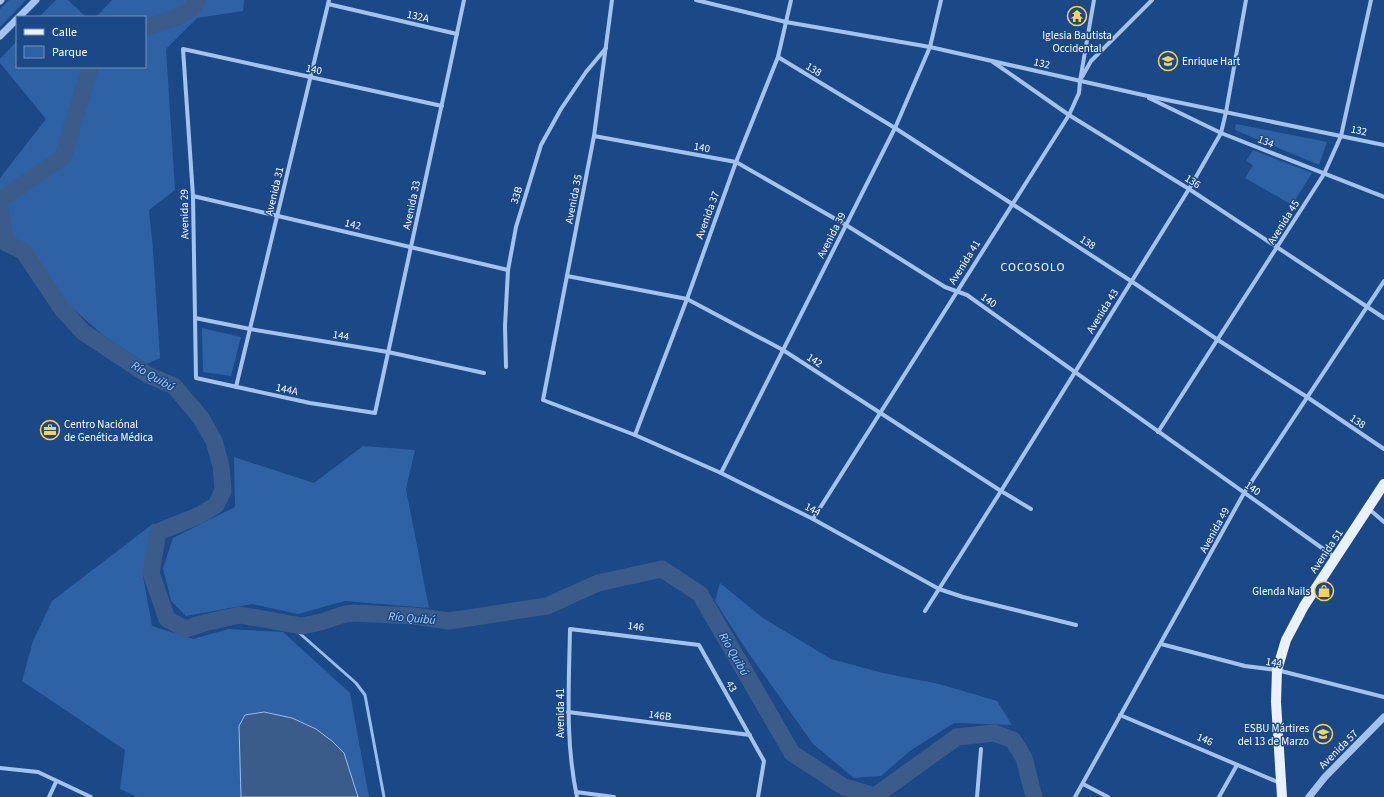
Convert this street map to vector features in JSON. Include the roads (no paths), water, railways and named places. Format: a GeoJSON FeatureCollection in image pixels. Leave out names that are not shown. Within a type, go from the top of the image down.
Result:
{"type":"FeatureCollection","features":[{"type":"Feature","properties":{"kind":"main road","name":"Avenida 51"},"geometry":{"type":"LineString","coordinates":[[1282,797],[1276,702],[1277,670],[1286,640],[1316,588],[1384,484]]}},
{"type":"Feature","properties":{"kind":"street"},"geometry":{"type":"LineString","coordinates":[[20,16],[36,0]]}},
{"type":"Feature","properties":{"kind":"street","name":"Avenida 33"},"geometry":{"type":"LineString","coordinates":[[375,413],[464,0]]}},
{"type":"Feature","properties":{"kind":"street","name":"Avenida 35"},"geometry":{"type":"LineString","coordinates":[[543,400],[594,136],[607,48],[612,0]]}},
{"type":"Feature","properties":{"kind":"street","name":"132"},"geometry":{"type":"LineString","coordinates":[[696,0],[786,22],[930,47],[1143,95],[1384,145]]}},
{"type":"Feature","properties":{"kind":"street","name":"Avenida 37"},"geometry":{"type":"LineString","coordinates":[[635,435],[687,299],[736,162],[778,57],[791,0]]}},
{"type":"Feature","properties":{"kind":"street","name":"Avenida 39"},"geometry":{"type":"LineString","coordinates":[[721,473],[895,128],[930,47],[942,0]]}},
{"type":"Feature","properties":{"kind":"street","name":"Avenida 41"},"geometry":{"type":"LineString","coordinates":[[813,519],[1069,115],[1079,93],[1094,0]]}},
{"type":"Feature","properties":{"kind":"street"},"geometry":{"type":"LineString","coordinates":[[1080,81],[1091,61],[1152,0]]}},
{"type":"Feature","properties":{"kind":"street","name":"Avenida 43"},"geometry":{"type":"LineString","coordinates":[[925,611],[1001,492],[1189,189],[1222,133],[1246,0]]}},
{"type":"Feature","properties":{"kind":"street","name":"Avenida 45"},"geometry":{"type":"LineString","coordinates":[[1158,432],[1324,174],[1342,136],[1371,0]]}},
{"type":"Feature","properties":{"kind":"street","name":"132A"},"geometry":{"type":"LineString","coordinates":[[328,2],[457,34]]}},
{"type":"Feature","properties":{"kind":"street","name":"Avenida 31"},"geometry":{"type":"LineString","coordinates":[[236,387],[328,2]]}},
{"type":"Feature","properties":{"kind":"street"},"geometry":{"type":"LineString","coordinates":[[0,36],[16,20]]}},
{"type":"Feature","properties":{"kind":"street","name":"33B"},"geometry":{"type":"LineString","coordinates":[[506,367],[505,326],[508,270],[516,227],[541,145],[577,84],[607,48]]}},
{"type":"Feature","properties":{"kind":"street","name":"140"},"geometry":{"type":"LineString","coordinates":[[183,50],[442,106]]}},
{"type":"Feature","properties":{"kind":"street","name":"Avenida 29"},"geometry":{"type":"LineString","coordinates":[[183,50],[193,196],[196,378]]}},
{"type":"Feature","properties":{"kind":"street","name":"138"},"geometry":{"type":"LineString","coordinates":[[778,57],[895,128],[1131,281],[1384,449]]}},
{"type":"Feature","properties":{"kind":"street","name":"136"},"geometry":{"type":"LineString","coordinates":[[991,61],[1069,115],[1189,189],[1384,318]]}},
{"type":"Feature","properties":{"kind":"street","name":"134"},"geometry":{"type":"LineString","coordinates":[[1143,95],[1222,133],[1384,197]]}},
{"type":"Feature","properties":{"kind":"street","name":"140"},"geometry":{"type":"LineString","coordinates":[[594,136],[736,162],[846,225],[945,287],[967,295],[1336,559]]}},
{"type":"Feature","properties":{"kind":"street","name":"142"},"geometry":{"type":"LineString","coordinates":[[193,196],[508,270]]}},
{"type":"Feature","properties":{"kind":"street","name":"142"},"geometry":{"type":"LineString","coordinates":[[567,276],[687,299],[783,350],[1001,492],[1031,509]]}},
{"type":"Feature","properties":{"kind":"street","name":"Avenida 49"},"geometry":{"type":"LineString","coordinates":[[1075,797],[1244,493],[1384,281]]}},
{"type":"Feature","properties":{"kind":"street","name":"144"},"geometry":{"type":"LineString","coordinates":[[195,318],[250,329],[388,352],[484,373]]}},
{"type":"Feature","properties":{"kind":"street","name":"144A"},"geometry":{"type":"LineString","coordinates":[[196,378],[310,403],[375,413]]}},
{"type":"Feature","properties":{"kind":"street","name":"144"},"geometry":{"type":"LineString","coordinates":[[543,400],[635,435],[721,473],[813,519],[939,589],[963,597],[1076,625]]}},
{"type":"Feature","properties":{"kind":"street"},"geometry":{"type":"LineString","coordinates":[[1368,508],[1384,522]]}},
{"type":"Feature","properties":{"kind":"street","name":"Avenida 41"},"geometry":{"type":"LineString","coordinates":[[570,629],[568,712],[570,757],[577,795]]}},
{"type":"Feature","properties":{"kind":"street","name":"146"},"geometry":{"type":"LineString","coordinates":[[570,629],[699,645]]}},
{"type":"Feature","properties":{"kind":"street","name":"144"},"geometry":{"type":"LineString","coordinates":[[1161,644],[1245,666],[1277,670],[1384,698]]}},
{"type":"Feature","properties":{"kind":"street","name":"43"},"geometry":{"type":"LineString","coordinates":[[699,645],[750,735]]}},
{"type":"Feature","properties":{"kind":"street","name":"146B"},"geometry":{"type":"LineString","coordinates":[[568,712],[750,735]]}},
{"type":"Feature","properties":{"kind":"street","name":"146"},"geometry":{"type":"LineString","coordinates":[[1120,716],[1281,783]]}},
{"type":"Feature","properties":{"kind":"street","name":"Avenida 57"},"geometry":{"type":"LineString","coordinates":[[1309,797],[1325,777],[1384,718]]}},
{"type":"Feature","properties":{"kind":"street"},"geometry":{"type":"LineString","coordinates":[[750,735],[764,761],[758,797]]}},
{"type":"Feature","properties":{"kind":"street"},"geometry":{"type":"LineString","coordinates":[[977,797],[981,749]]}},
{"type":"Feature","properties":{"kind":"street"},"geometry":{"type":"LineString","coordinates":[[1219,797],[1237,765]]}},
{"type":"Feature","properties":{"kind":"street"},"geometry":{"type":"LineString","coordinates":[[0,768],[38,772],[56,782],[91,797]]}},
{"type":"Feature","properties":{"kind":"street"},"geometry":{"type":"LineString","coordinates":[[49,797],[56,782]]}},
{"type":"Feature","properties":{"kind":"street"},"geometry":{"type":"LineString","coordinates":[[1083,784],[1108,797]]}},
{"type":"Feature","properties":{"kind":"street"},"geometry":{"type":"LineString","coordinates":[[577,795],[614,797]]}},
{"type":"Feature","properties":{"kind":"waterway","name":"Río Quibú"},"geometry":{"type":"LineString","coordinates":[[146,28],[175,18],[192,9],[197,0]]}},
{"type":"Feature","properties":{"kind":"waterway","name":"Río Quibú"},"geometry":{"type":"LineString","coordinates":[[0,200],[63,157],[90,68]]}},
{"type":"Feature","properties":{"kind":"waterway","name":"Río Quibú"},"geometry":{"type":"LineString","coordinates":[[0,209],[6,243],[23,251],[62,309],[83,332],[148,375],[174,386],[201,418],[214,441],[221,466],[223,491],[216,505],[200,515],[158,532],[151,573],[167,619],[185,629],[240,615],[302,626],[321,622],[345,614],[355,613],[413,616],[449,621],[547,606],[598,583],[662,569],[700,594],[792,753],[844,787],[875,796],[957,737],[994,733],[1013,740],[1024,758],[1034,797]]}},
{"type":"Feature","properties":{"kind":"waterway"},"geometry":{"type":"LineString","coordinates":[[288,623],[356,683],[365,695],[384,797]]}},
{"type":"Feature","properties":{"kind":"place","name":"Iglesia Bautista Occidental"},"geometry":{"type":"Point","coordinates":[1077,16]}},
{"type":"Feature","properties":{"kind":"place","name":"Enrique Hart"},"geometry":{"type":"Point","coordinates":[1168,61]}},
{"type":"Feature","properties":{"kind":"place","name":"Centro Naciónal de Genética Médica"},"geometry":{"type":"Point","coordinates":[50,430]}},
{"type":"Feature","properties":{"kind":"place","name":"Glenda Nails"},"geometry":{"type":"Point","coordinates":[1324,591]}},
{"type":"Feature","properties":{"kind":"place","name":"ESBU Mártires del 13 de Marzo"},"geometry":{"type":"Point","coordinates":[1323,734]}},
{"type":"Feature","properties":{"kind":"district","name":"COCOSOLO"},"geometry":{"type":"Point","coordinates":[1033,267]}}]}
